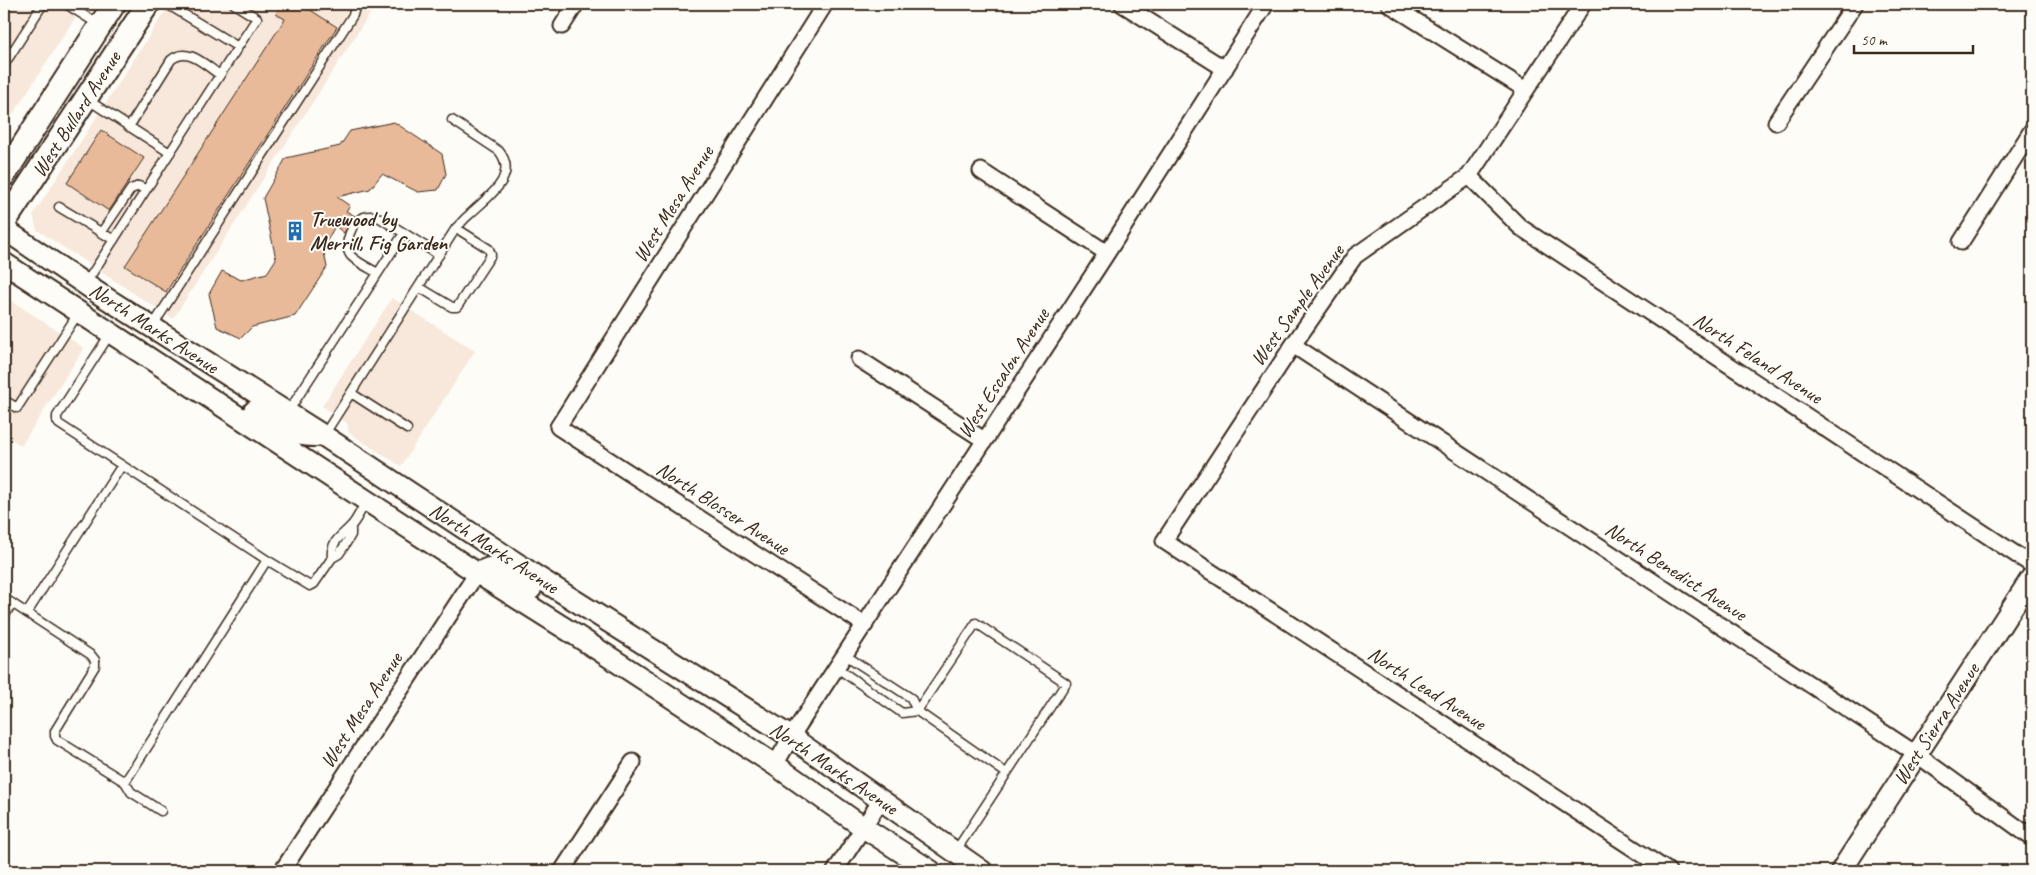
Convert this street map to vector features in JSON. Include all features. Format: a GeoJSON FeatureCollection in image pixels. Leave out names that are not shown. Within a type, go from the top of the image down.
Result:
{"type":"FeatureCollection","features":[{"type":"Feature","properties":{"kind":"main road","name":"West Bullard Avenue"},"geometry":{"type":"LineString","coordinates":[[4,176],[114,4]]}},
{"type":"Feature","properties":{"kind":"main road","name":"West Bullard Avenue"},"geometry":{"type":"LineString","coordinates":[[4,224],[148,4]]}},
{"type":"Feature","properties":{"kind":"main road","name":"North Marks Avenue"},"geometry":{"type":"LineString","coordinates":[[4,229],[634,639],[791,737],[982,871]]}},
{"type":"Feature","properties":{"kind":"main road","name":"North Marks Avenue"},"geometry":{"type":"LineString","coordinates":[[4,263],[477,573],[775,765],[863,827],[931,871]]}},
{"type":"Feature","properties":{"kind":"main road"},"geometry":{"type":"LineString","coordinates":[[176,376],[198,378],[283,429],[306,436],[324,436]]}},
{"type":"Feature","properties":{"kind":"main road"},"geometry":{"type":"LineString","coordinates":[[477,573],[489,568],[498,570],[594,630],[618,641],[634,639]]}},
{"type":"Feature","properties":{"kind":"main road","name":"West Sierra Avenue"},"geometry":{"type":"LineString","coordinates":[[1841,871],[2032,577]]}},
{"type":"Feature","properties":{"kind":"street"},"geometry":{"type":"LineString","coordinates":[[562,26],[576,4]]}},
{"type":"Feature","properties":{"kind":"street","name":"West Mesa Avenue"},"geometry":{"type":"LineString","coordinates":[[558,427],[825,4]]}},
{"type":"Feature","properties":{"kind":"street"},"geometry":{"type":"LineString","coordinates":[[1122,4],[1225,69]]}},
{"type":"Feature","properties":{"kind":"street","name":"West Escalon Avenue"},"geometry":{"type":"LineString","coordinates":[[775,765],[791,737],[1107,253],[1266,4]]}},
{"type":"Feature","properties":{"kind":"street"},"geometry":{"type":"LineString","coordinates":[[1389,4],[1526,90]]}},
{"type":"Feature","properties":{"kind":"street","name":"West Sample Avenue"},"geometry":{"type":"LineString","coordinates":[[1164,541],[1293,345],[1355,256],[1469,176],[1583,4]]}},
{"type":"Feature","properties":{"kind":"street"},"geometry":{"type":"LineString","coordinates":[[1776,122],[1855,4]]}},
{"type":"Feature","properties":{"kind":"street"},"geometry":{"type":"LineString","coordinates":[[1961,242],[2032,130]]}},
{"type":"Feature","properties":{"kind":"street"},"geometry":{"type":"LineString","coordinates":[[981,172],[1107,253]]}},
{"type":"Feature","properties":{"kind":"street","name":"North Feland Avenue"},"geometry":{"type":"LineString","coordinates":[[1469,176],[1520,227],[2032,565]]}},
{"type":"Feature","properties":{"kind":"street","name":"North Benedict Avenue"},"geometry":{"type":"LineString","coordinates":[[1293,345],[1916,754],[2032,838]]}},
{"type":"Feature","properties":{"kind":"street"},"geometry":{"type":"LineString","coordinates":[[859,359],[984,440]]}},
{"type":"Feature","properties":{"kind":"street","name":"North Blosser Avenue"},"geometry":{"type":"LineString","coordinates":[[558,427],[865,625]]}},
{"type":"Feature","properties":{"kind":"street","name":"North Lead Avenue"},"geometry":{"type":"LineString","coordinates":[[1164,541],[1668,871]]}},
{"type":"Feature","properties":{"kind":"street","name":"West Mesa Avenue"},"geometry":{"type":"LineString","coordinates":[[282,871],[477,573]]}},
{"type":"Feature","properties":{"kind":"street"},"geometry":{"type":"LineString","coordinates":[[562,871],[633,762]]}},
{"type":"Feature","properties":{"kind":"street"},"geometry":{"type":"LineString","coordinates":[[835,871],[881,800]]}},
{"type":"Feature","properties":{"kind":"lane"},"geometry":{"type":"LineString","coordinates":[[4,65],[43,4]]}},
{"type":"Feature","properties":{"kind":"lane"},"geometry":{"type":"LineString","coordinates":[[66,4],[100,26]]}},
{"type":"Feature","properties":{"kind":"lane"},"geometry":{"type":"LineString","coordinates":[[167,4],[238,48]]}},
{"type":"Feature","properties":{"kind":"lane"},"geometry":{"type":"LineString","coordinates":[[86,284],[256,18],[234,4]]}},
{"type":"Feature","properties":{"kind":"lane"},"geometry":{"type":"LineString","coordinates":[[152,327],[353,15],[356,4]]}},
{"type":"Feature","properties":{"kind":"lane"},"geometry":{"type":"LineString","coordinates":[[129,127],[171,60],[178,55],[191,56],[220,75]]}},
{"type":"Feature","properties":{"kind":"lane"},"geometry":{"type":"LineString","coordinates":[[86,99],[170,153]]}},
{"type":"Feature","properties":{"kind":"lane"},"geometry":{"type":"LineString","coordinates":[[324,436],[456,228],[496,191],[504,174],[506,165],[504,156],[452,120]]}},
{"type":"Feature","properties":{"kind":"lane"},"geometry":{"type":"LineString","coordinates":[[101,232],[131,190],[139,186],[146,190]]}},
{"type":"Feature","properties":{"kind":"lane"},"geometry":{"type":"LineString","coordinates":[[59,207],[114,240]]}},
{"type":"Feature","properties":{"kind":"lane"},"geometry":{"type":"LineString","coordinates":[[378,273],[351,256],[347,249],[346,241],[348,236],[360,220],[370,215],[380,218],[439,255]]}},
{"type":"Feature","properties":{"kind":"lane"},"geometry":{"type":"LineString","coordinates":[[418,287],[452,307],[457,307],[486,262],[491,254],[489,249],[456,228]]}},
{"type":"Feature","properties":{"kind":"lane"},"geometry":{"type":"LineString","coordinates":[[287,414],[404,233]]}},
{"type":"Feature","properties":{"kind":"lane"},"geometry":{"type":"LineString","coordinates":[[4,400],[17,408],[79,312]]}},
{"type":"Feature","properties":{"kind":"lane"},"geometry":{"type":"LineString","coordinates":[[110,333],[57,416],[59,424],[267,560],[310,586],[314,584],[332,558],[339,554],[351,536],[351,526],[367,501]]}},
{"type":"Feature","properties":{"kind":"lane"},"geometry":{"type":"LineString","coordinates":[[351,393],[407,428]]}},
{"type":"Feature","properties":{"kind":"lane"},"geometry":{"type":"LineString","coordinates":[[26,613],[122,465]]}},
{"type":"Feature","properties":{"kind":"lane"},"geometry":{"type":"LineString","coordinates":[[125,782],[267,560]]}},
{"type":"Feature","properties":{"kind":"lane"},"geometry":{"type":"LineString","coordinates":[[4,598],[92,655],[95,660],[94,666],[54,736],[57,740],[125,782],[131,792],[161,811]]}},
{"type":"Feature","properties":{"kind":"lane"},"geometry":{"type":"LineString","coordinates":[[4,617],[12,604]]}},
{"type":"Feature","properties":{"kind":"lane"},"geometry":{"type":"LineString","coordinates":[[837,668],[902,713],[917,711],[976,623],[1066,683],[955,852]]}},
{"type":"Feature","properties":{"kind":"lane"},"geometry":{"type":"LineString","coordinates":[[845,655],[910,698],[917,711],[1006,773]]}},
{"type":"Feature","properties":{"kind":"shaded area"},"geometry":{"type":"Polygon","coordinates":[[[4,4],[84,4],[4,128],[4,4]]]}},
{"type":"Feature","properties":{"kind":"shaded area"},"geometry":{"type":"Polygon","coordinates":[[[170,4],[376,4],[173,319],[37,230],[33,215],[170,4]]]}},
{"type":"Feature","properties":{"kind":"shaded area"},"geometry":{"type":"Polygon","coordinates":[[[4,296],[84,348],[21,446],[4,434],[4,296]]]}},
{"type":"Feature","properties":{"kind":"shaded area"},"geometry":{"type":"Polygon","coordinates":[[[392,298],[475,351],[401,466],[349,433],[347,423],[322,406],[392,298]]]}},
{"type":"Feature","properties":{"kind":"building"},"geometry":{"type":"Polygon","coordinates":[[[281,4],[301,4],[337,27],[166,292],[125,266],[285,19],[276,14],[281,4]]]}},
{"type":"Feature","properties":{"kind":"building","name":"Truewood by Merrill, Fig Garden"},"geometry":{"type":"Polygon","coordinates":[[[394,122],[442,154],[446,174],[438,190],[418,192],[382,174],[370,189],[337,197],[350,206],[346,211],[355,216],[344,233],[335,226],[323,248],[327,267],[295,316],[252,327],[241,338],[217,327],[209,294],[222,271],[241,280],[267,273],[276,259],[263,198],[286,158],[340,146],[350,131],[394,122]]]}},
{"type":"Feature","properties":{"kind":"building"},"geometry":{"type":"Polygon","coordinates":[[[101,130],[144,158],[109,211],[67,183],[101,130]]]}},
{"type":"Feature","properties":{"kind":"place","name":"Truewood by Merrill, Fig Garden"},"geometry":{"type":"Point","coordinates":[295,231]}}]}
